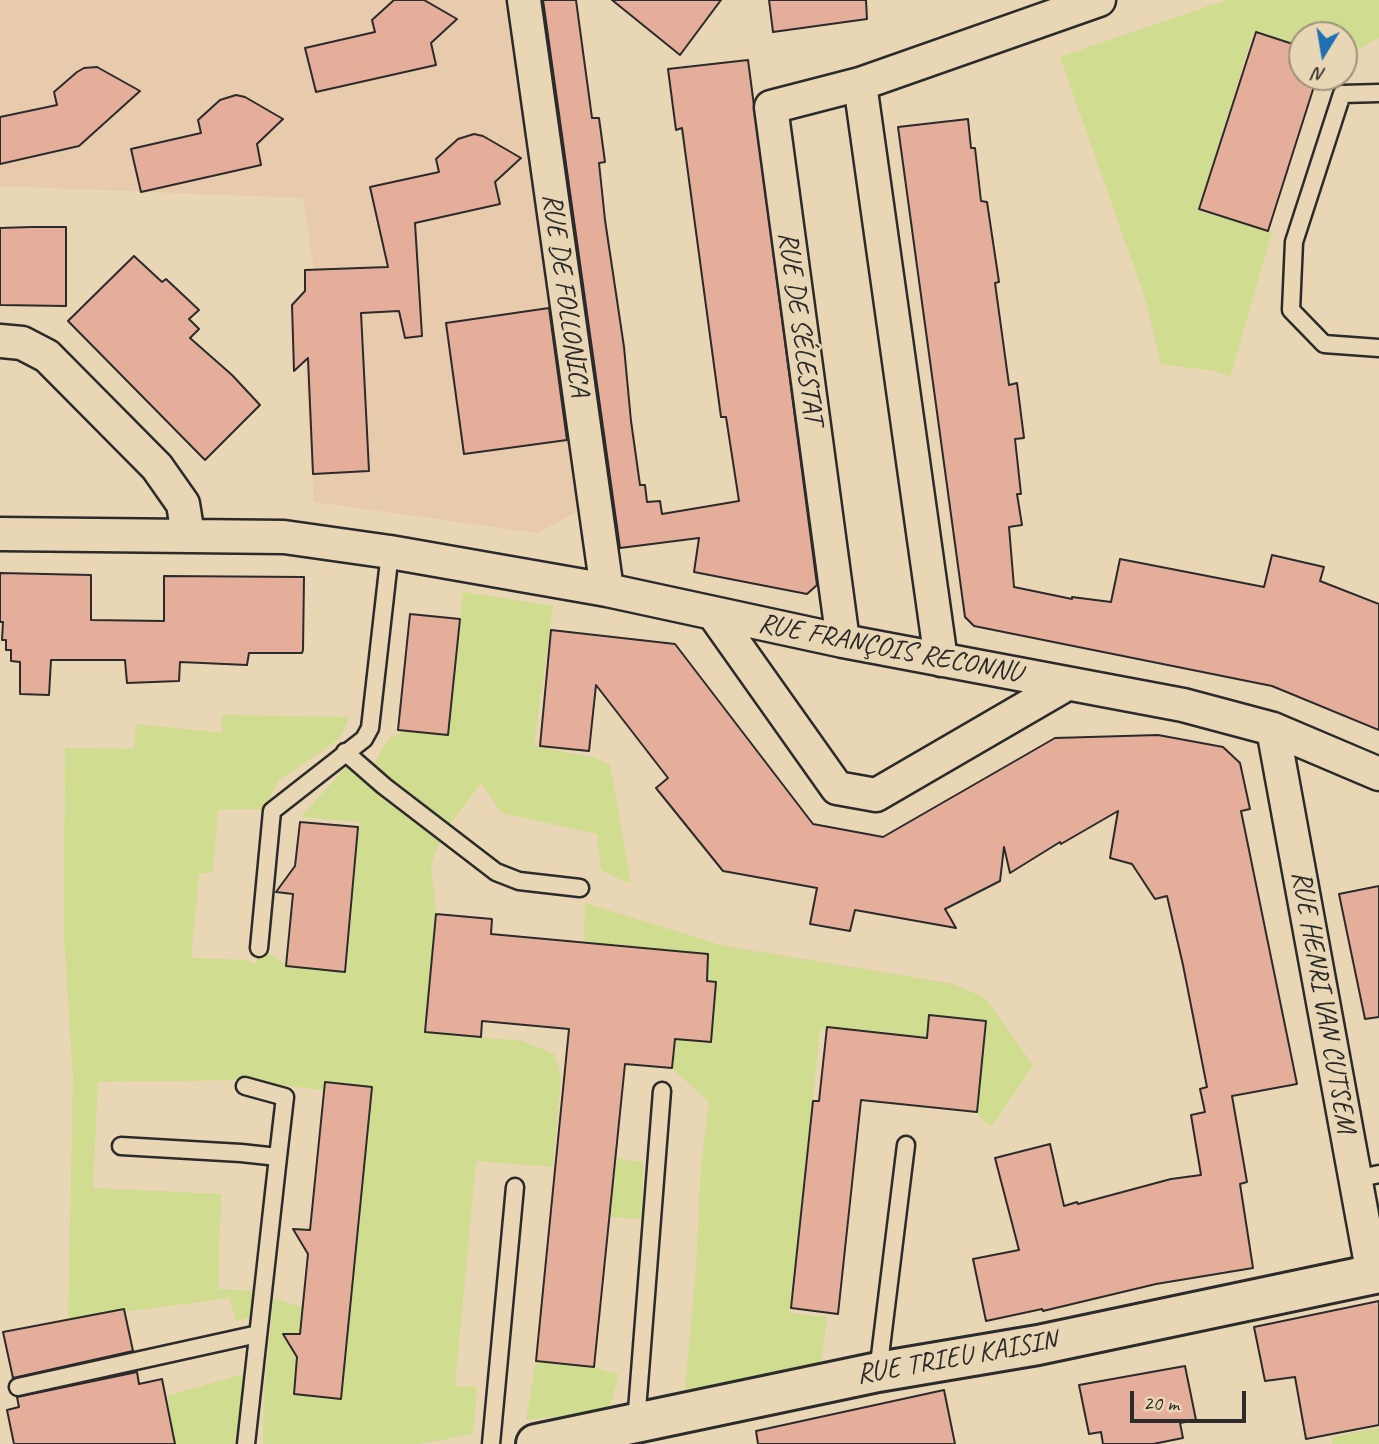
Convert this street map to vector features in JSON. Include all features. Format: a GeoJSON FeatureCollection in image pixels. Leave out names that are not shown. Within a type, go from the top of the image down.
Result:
{"type":"FeatureCollection","features":[{"type":"Feature","properties":{"kind":"street","name":"RUE DE FOLLONICA"},"geometry":{"type":"LineString","coordinates":[[524,0],[607,590]]}},
{"type":"Feature","properties":{"kind":"street","name":"RUE DE SÉLESTAT"},"geometry":{"type":"LineString","coordinates":[[843,641],[771,107],[860,84],[1099,0]]}},
{"type":"Feature","properties":{"kind":"street"},"geometry":{"type":"LineString","coordinates":[[860,84],[941,660]]}},
{"type":"Feature","properties":{"kind":"street"},"geometry":{"type":"LineString","coordinates":[[0,341],[22,343],[47,356],[157,467],[183,504],[188,535]]}},
{"type":"Feature","properties":{"kind":"street","name":"RUE FRANÇOIS RECONNU"},"geometry":{"type":"LineString","coordinates":[[0,534],[284,537],[390,552],[607,590],[843,641],[1183,705],[1273,729],[1379,774]]}},
{"type":"Feature","properties":{"kind":"street","name":"RUE FRANÇOIS RECONNU"},"geometry":{"type":"LineString","coordinates":[[713,613],[837,788],[876,795],[1067,684]]}},
{"type":"Feature","properties":{"kind":"street","name":"RUE HENRI VAN CUTSEM"},"geometry":{"type":"LineString","coordinates":[[1273,729],[1367,1177],[1376,1274]]}},
{"type":"Feature","properties":{"kind":"street","name":"RUE TRIEU KAISIN"},"geometry":{"type":"LineString","coordinates":[[536,1444],[878,1372],[1038,1345],[1376,1274]]}},
{"type":"Feature","properties":{"kind":"lane"},"geometry":{"type":"LineString","coordinates":[[1379,93],[1342,94],[1294,242],[1291,310],[1324,344],[1379,348]]}},
{"type":"Feature","properties":{"kind":"lane"},"geometry":{"type":"LineString","coordinates":[[259,948],[272,811],[365,739],[370,728],[390,552]]}},
{"type":"Feature","properties":{"kind":"lane"},"geometry":{"type":"LineString","coordinates":[[345,752],[369,774],[496,872],[519,881],[580,888]]}},
{"type":"Feature","properties":{"kind":"lane"},"geometry":{"type":"LineString","coordinates":[[245,1086],[285,1097],[246,1444]]}},
{"type":"Feature","properties":{"kind":"lane"},"geometry":{"type":"LineString","coordinates":[[636,1423],[662,1091]]}},
{"type":"Feature","properties":{"kind":"lane"},"geometry":{"type":"LineString","coordinates":[[878,1372],[906,1145]]}},
{"type":"Feature","properties":{"kind":"lane"},"geometry":{"type":"LineString","coordinates":[[121,1146],[278,1157]]}},
{"type":"Feature","properties":{"kind":"lane"},"geometry":{"type":"LineString","coordinates":[[491,1444],[515,1186]]}},
{"type":"Feature","properties":{"kind":"lane"},"geometry":{"type":"LineString","coordinates":[[18,1387],[258,1334]]}},
{"type":"Feature","properties":{"kind":"shaded area"},"geometry":{"type":"Polygon","coordinates":[[[0,0],[517,0],[596,501],[538,533],[314,502],[305,328],[316,282],[303,198],[0,186],[0,0]]]}},
{"type":"Feature","properties":{"kind":"green space"},"geometry":{"type":"Polygon","coordinates":[[[1226,0],[1379,0],[1379,38],[1359,49],[1358,21],[1288,21],[1288,43],[1253,33],[1198,211],[1272,232],[1230,377],[1215,371],[1161,364],[1146,301],[1060,57],[1226,0]]]}},
{"type":"Feature","properties":{"kind":"green space"},"geometry":{"type":"Polygon","coordinates":[[[463,592],[553,606],[534,746],[596,758],[610,765],[631,883],[601,870],[597,834],[502,813],[481,783],[444,832],[431,864],[436,913],[426,1032],[522,1041],[554,1054],[561,1077],[553,1167],[476,1161],[455,1386],[477,1387],[473,1434],[419,1444],[263,1444],[264,1389],[274,1298],[304,1306],[295,1394],[339,1399],[372,1087],[328,1082],[327,1091],[246,1080],[98,1082],[93,1188],[221,1194],[218,1289],[253,1291],[254,1316],[236,1321],[229,1298],[68,1322],[73,1079],[64,934],[65,748],[134,749],[136,724],[222,733],[222,715],[350,717],[338,740],[279,780],[264,809],[218,810],[213,872],[199,874],[191,958],[247,960],[256,964],[259,948],[290,966],[347,970],[359,822],[301,817],[349,764],[368,774],[389,738],[408,730],[461,736],[448,734],[463,592]]]}},
{"type":"Feature","properties":{"kind":"green space"},"geometry":{"type":"Polygon","coordinates":[[[585,903],[724,946],[953,984],[985,998],[1033,1065],[991,1127],[976,1112],[986,1020],[930,1018],[927,1041],[820,1030],[790,1313],[827,1317],[821,1365],[685,1390],[696,1267],[701,1167],[709,1102],[672,1068],[675,1039],[711,1042],[716,983],[706,981],[708,954],[584,943],[585,903]]]}},
{"type":"Feature","properties":{"kind":"green space"},"geometry":{"type":"Polygon","coordinates":[[[615,1158],[643,1162],[642,1219],[609,1217],[615,1158]]]}},
{"type":"Feature","properties":{"kind":"green space"},"geometry":{"type":"Polygon","coordinates":[[[536,1360],[594,1367],[619,1375],[608,1411],[526,1420],[536,1360]]]}},
{"type":"Feature","properties":{"kind":"green space"},"geometry":{"type":"Polygon","coordinates":[[[247,1373],[235,1444],[174,1444],[167,1396],[247,1373]]]}},
{"type":"Feature","properties":{"kind":"green space"},"geometry":{"type":"Polygon","coordinates":[[[1379,1428],[1379,1444],[1332,1444],[1332,1437],[1379,1428]]]}},
{"type":"Feature","properties":{"kind":"building"},"geometry":{"type":"Polygon","coordinates":[[[394,0],[424,0],[457,19],[431,43],[436,65],[316,92],[305,48],[375,32],[372,20],[394,0]]]}},
{"type":"Feature","properties":{"kind":"building"},"geometry":{"type":"Polygon","coordinates":[[[543,0],[576,0],[592,118],[599,118],[605,162],[599,163],[605,220],[624,347],[640,485],[645,485],[647,502],[660,501],[662,514],[739,501],[726,417],[721,417],[682,128],[676,130],[668,69],[748,60],[817,585],[807,594],[694,572],[699,538],[620,548],[543,0]]]}},
{"type":"Feature","properties":{"kind":"building"},"geometry":{"type":"Polygon","coordinates":[[[612,0],[721,0],[680,55],[612,0]]]}},
{"type":"Feature","properties":{"kind":"building"},"geometry":{"type":"Polygon","coordinates":[[[769,0],[866,0],[867,19],[773,32],[769,0]]]}},
{"type":"Feature","properties":{"kind":"building"},"geometry":{"type":"Polygon","coordinates":[[[1256,32],[1288,42],[1288,91],[1313,91],[1268,231],[1199,209],[1256,32]]]}},
{"type":"Feature","properties":{"kind":"building"},"geometry":{"type":"Polygon","coordinates":[[[97,67],[140,91],[79,146],[0,164],[0,117],[57,105],[54,92],[77,72],[84,68],[97,67]]]}},
{"type":"Feature","properties":{"kind":"building"},"geometry":{"type":"Polygon","coordinates":[[[236,95],[245,97],[283,119],[257,144],[261,165],[141,192],[131,149],[201,133],[198,120],[220,100],[236,95]]]}},
{"type":"Feature","properties":{"kind":"building"},"geometry":{"type":"Polygon","coordinates":[[[968,119],[971,148],[975,148],[981,201],[987,202],[999,282],[995,283],[1009,385],[1017,383],[1024,438],[1015,439],[1021,494],[1017,494],[1022,525],[1009,527],[1014,587],[1072,599],[1111,602],[1120,559],[1264,587],[1272,555],[1324,567],[1320,581],[1379,604],[1379,730],[1272,686],[974,626],[965,617],[898,127],[968,119]]]}},
{"type":"Feature","properties":{"kind":"building"},"geometry":{"type":"Polygon","coordinates":[[[474,134],[483,136],[521,158],[495,182],[500,204],[415,223],[422,336],[405,338],[399,311],[361,313],[369,471],[313,474],[308,358],[294,371],[292,305],[305,291],[305,270],[388,267],[370,187],[439,172],[436,159],[458,139],[474,134]]]}},
{"type":"Feature","properties":{"kind":"building"},"geometry":{"type":"Polygon","coordinates":[[[66,227],[66,306],[0,305],[0,228],[66,227]]]}},
{"type":"Feature","properties":{"kind":"building"},"geometry":{"type":"Polygon","coordinates":[[[134,256],[162,282],[166,279],[199,310],[189,319],[199,329],[190,338],[232,375],[260,405],[205,460],[68,321],[134,256]]]}},
{"type":"Feature","properties":{"kind":"building"},"geometry":{"type":"Polygon","coordinates":[[[549,308],[567,440],[464,454],[446,323],[549,308]]]}},
{"type":"Feature","properties":{"kind":"building"},"geometry":{"type":"Polygon","coordinates":[[[0,573],[91,575],[91,620],[164,621],[164,576],[304,577],[303,650],[302,653],[249,653],[247,665],[180,662],[179,681],[127,683],[125,660],[51,660],[49,695],[20,694],[20,662],[11,661],[11,650],[6,650],[6,640],[2,640],[0,573]]]}},
{"type":"Feature","properties":{"kind":"building"},"geometry":{"type":"Polygon","coordinates":[[[410,614],[460,619],[448,735],[398,730],[410,614]]]}},
{"type":"Feature","properties":{"kind":"building"},"geometry":{"type":"Polygon","coordinates":[[[551,630],[675,644],[813,824],[883,837],[1055,738],[1158,735],[1223,747],[1240,763],[1250,809],[1241,811],[1297,1084],[1232,1096],[1247,1182],[1240,1184],[1253,1268],[1156,1284],[1043,1311],[1042,1309],[986,1321],[973,1259],[1019,1250],[995,1158],[1050,1144],[1064,1206],[1171,1179],[1201,1175],[1191,1115],[1205,1112],[1200,1089],[1207,1087],[1183,965],[1167,896],[1155,899],[1132,864],[1110,858],[1118,811],[1010,873],[1004,847],[1000,881],[945,909],[956,928],[855,910],[850,931],[810,924],[817,888],[723,871],[656,788],[668,778],[596,685],[589,751],[540,746],[551,630]]]}},
{"type":"Feature","properties":{"kind":"building"},"geometry":{"type":"Polygon","coordinates":[[[300,822],[358,827],[345,972],[286,966],[293,894],[276,892],[295,866],[300,822]]]}},
{"type":"Feature","properties":{"kind":"building"},"geometry":{"type":"Polygon","coordinates":[[[1379,886],[1379,1017],[1365,1019],[1339,894],[1379,886]]]}},
{"type":"Feature","properties":{"kind":"building"},"geometry":{"type":"Polygon","coordinates":[[[436,914],[492,919],[491,934],[708,954],[707,981],[716,982],[711,1042],[675,1039],[672,1068],[625,1064],[594,1367],[536,1361],[569,1029],[482,1021],[481,1037],[425,1032],[436,914]]]}},
{"type":"Feature","properties":{"kind":"building"},"geometry":{"type":"Polygon","coordinates":[[[929,1015],[986,1021],[977,1112],[861,1100],[838,1314],[791,1308],[813,1101],[819,1101],[827,1027],[927,1038],[929,1015]]]}},
{"type":"Feature","properties":{"kind":"building"},"geometry":{"type":"Polygon","coordinates":[[[325,1082],[372,1087],[341,1399],[294,1394],[297,1357],[283,1334],[300,1334],[308,1254],[293,1229],[310,1230],[325,1082]]]}},
{"type":"Feature","properties":{"kind":"building"},"geometry":{"type":"Polygon","coordinates":[[[1379,1301],[1379,1425],[1306,1439],[1295,1377],[1265,1381],[1254,1327],[1379,1301]]]}},
{"type":"Feature","properties":{"kind":"building"},"geometry":{"type":"Polygon","coordinates":[[[124,1309],[133,1351],[13,1378],[3,1332],[124,1309]]]}},
{"type":"Feature","properties":{"kind":"building"},"geometry":{"type":"Polygon","coordinates":[[[1185,1366],[1196,1420],[1180,1423],[1183,1438],[1153,1444],[1103,1444],[1101,1432],[1089,1434],[1079,1385],[1185,1366]]]}},
{"type":"Feature","properties":{"kind":"building"},"geometry":{"type":"Polygon","coordinates":[[[137,1372],[139,1384],[162,1379],[175,1444],[14,1444],[7,1410],[19,1407],[17,1397],[137,1372]]]}},
{"type":"Feature","properties":{"kind":"building"},"geometry":{"type":"Polygon","coordinates":[[[944,1390],[955,1444],[758,1444],[756,1431],[944,1390]]]}}]}
